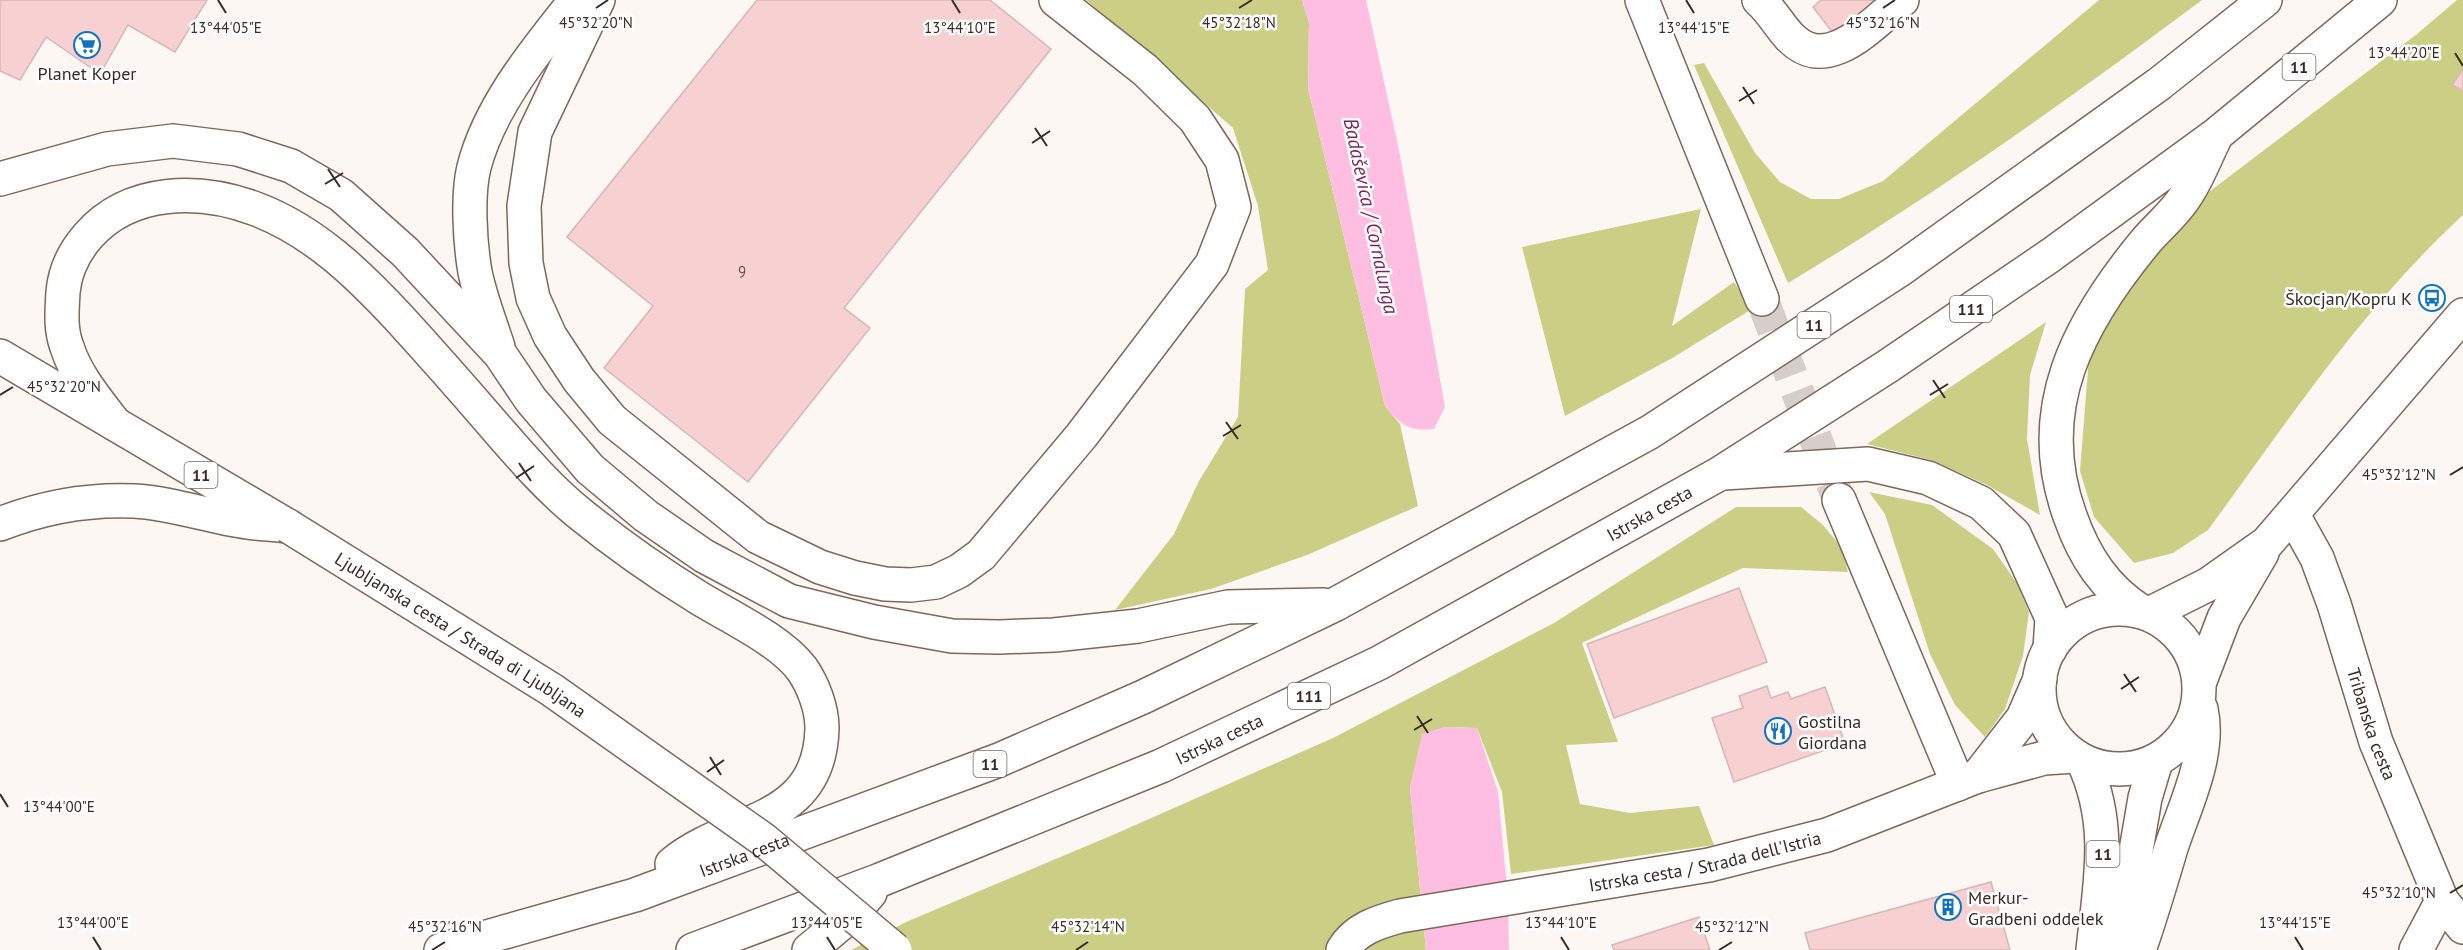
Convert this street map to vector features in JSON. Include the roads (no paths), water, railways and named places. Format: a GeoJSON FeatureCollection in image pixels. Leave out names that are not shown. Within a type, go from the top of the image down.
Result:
{"type":"FeatureCollection","features":[{"type":"Feature","properties":{"kind":"main road"},"geometry":{"type":"LineString","coordinates":[[500,354],[475,272],[471,210],[474,168],[490,126],[507,95],[545,39],[576,0]]}},
{"type":"Feature","properties":{"kind":"main road"},"geometry":{"type":"LineString","coordinates":[[598,0],[536,132],[524,206],[526,263],[533,298],[550,336],[579,380],[612,420],[758,537],[820,567],[885,584],[936,582],[959,571],[981,555],[1123,381],[1212,264],[1234,207],[1222,160],[1195,119],[1144,70],[1056,0]]}},
{"type":"Feature","properties":{"kind":"main road"},"geometry":{"type":"LineString","coordinates":[[1642,0],[1762,299]]}},
{"type":"Feature","properties":{"kind":"main road"},"geometry":{"type":"LineString","coordinates":[[1759,0],[1790,37],[1802,46],[1820,53],[1841,48],[1902,0]]}},
{"type":"Feature","properties":{"kind":"main road","name":"11"},"geometry":{"type":"LineString","coordinates":[[1334,605],[1650,432],[1899,271],[2159,84],[2265,0]]}},
{"type":"Feature","properties":{"kind":"main road","name":"11"},"geometry":{"type":"LineString","coordinates":[[2217,135],[2380,0]]}},
{"type":"Feature","properties":{"kind":"main road"},"geometry":{"type":"LineString","coordinates":[[2139,950],[2204,743],[2205,723],[2196,663],[2179,635],[2117,594],[2094,567],[2078,536],[2058,477],[2057,433],[2063,384],[2075,346],[2098,303],[2146,241],[2185,197],[2217,135]]}},
{"type":"Feature","properties":{"kind":"main road","name":"111"},"geometry":{"type":"LineString","coordinates":[[1719,474],[1888,366],[2052,255],[2217,135]]}},
{"type":"Feature","properties":{"kind":"main road"},"geometry":{"type":"LineString","coordinates":[[0,179],[107,148],[173,141],[238,149],[291,166],[341,195],[405,252],[500,354],[531,400],[590,469],[646,516],[704,556],[789,601],[873,622],[952,636],[999,637],[1054,635],[1138,626],[1227,607],[1334,605]]}},
{"type":"Feature","properties":{"kind":"main road"},"geometry":{"type":"LineString","coordinates":[[115,424],[85,384],[67,347],[61,320],[64,278],[77,249],[97,226],[122,207],[151,198],[190,196],[256,209],[308,235],[354,270],[526,461],[576,510],[654,570],[783,651],[802,669],[818,699],[822,727],[817,758],[808,783],[779,809],[679,858],[634,895]]}},
{"type":"Feature","properties":{"kind":"main road"},"geometry":{"type":"LineString","coordinates":[[2145,613],[2209,584],[2267,543],[2294,515],[2463,315]]}},
{"type":"Feature","properties":{"kind":"main road","name":"Ljubljanska cesta / Strada di Ljubljana"},"geometry":{"type":"LineString","coordinates":[[0,356],[288,526],[552,690],[764,840],[896,950]]}},
{"type":"Feature","properties":{"kind":"main road"},"geometry":{"type":"LineString","coordinates":[[1719,474],[1868,464],[1928,478],[1981,503],[2014,534],[2052,618],[2050,649]]}},
{"type":"Feature","properties":{"kind":"main road","name":"Istrska cesta"},"geometry":{"type":"LineString","coordinates":[[693,950],[880,880],[1161,766],[1379,663],[1719,474]]}},
{"type":"Feature","properties":{"kind":"main road"},"geometry":{"type":"LineString","coordinates":[[1839,500],[1968,780],[2023,718],[2040,679]]}},
{"type":"Feature","properties":{"kind":"main road"},"geometry":{"type":"LineString","coordinates":[[0,524],[28,513],[73,503],[135,501],[191,509],[245,522],[288,526]]}},
{"type":"Feature","properties":{"kind":"main road","name":"Tribanska cesta"},"geometry":{"type":"LineString","coordinates":[[2294,515],[2317,558],[2376,742],[2442,901],[2463,927]]}},
{"type":"Feature","properties":{"kind":"main road"},"geometry":{"type":"LineString","coordinates":[[2199,690],[2224,618],[2267,543]]}},
{"type":"Feature","properties":{"kind":"main road","name":"Istrska cesta"},"geometry":{"type":"LineString","coordinates":[[441,950],[634,895],[999,760],[1143,697],[1334,605]]}},
{"type":"Feature","properties":{"kind":"main road","name":"11"},"geometry":{"type":"LineString","coordinates":[[2093,950],[2104,849],[2099,805],[2094,784],[2079,758],[2056,739],[2047,725],[2040,703],[2040,679],[2050,649],[2062,633],[2091,614],[2123,609],[2145,613]]}},
{"type":"Feature","properties":{"kind":"main road","name":"11"},"geometry":{"type":"LineString","coordinates":[[2079,758],[2111,769],[2133,768],[2156,761],[2182,740],[2197,713],[2199,690]]}},
{"type":"Feature","properties":{"kind":"main road","name":"Istrska cesta / Strada dell'Istria"},"geometry":{"type":"LineString","coordinates":[[1343,950],[1347,942],[1365,927],[1400,916],[1709,866],[1827,835],[1968,780],[2044,758],[2079,758]]}},
{"type":"Feature","properties":{"kind":"main road","name":"11"},"geometry":{"type":"LineString","coordinates":[[2119,950],[2145,798],[2156,761]]}},
{"type":"Feature","properties":{"kind":"main road"},"geometry":{"type":"LineString","coordinates":[[809,950],[850,916],[880,880]]}},
{"type":"Feature","properties":{"kind":"main road"},"geometry":{"type":"LineString","coordinates":[[2416,950],[2442,901]]}},
{"type":"Feature","properties":{"kind":"water","name":"Badaševica / Cornalunga"},"geometry":{"type":"Polygon","coordinates":[[[1302,0],[1366,0],[1399,150],[1445,407],[1434,429],[1411,428],[1395,418],[1385,406],[1308,88],[1309,23],[1302,0]]]}},
{"type":"Feature","properties":{"kind":"water"},"geometry":{"type":"Polygon","coordinates":[[[1444,727],[1477,728],[1498,792],[1508,899],[1509,950],[1426,950],[1410,787],[1422,734],[1444,727]]]}},
{"type":"Feature","properties":{"kind":"tunnel"},"geometry":{"type":"LineString","coordinates":[[1762,299],[1839,500]]}},
{"type":"Feature","properties":{"kind":"place","name":"Planet Koper"},"geometry":{"type":"Point","coordinates":[87,45]}},
{"type":"Feature","properties":{"kind":"place","name":"Škocjan/Kopru K"},"geometry":{"type":"Point","coordinates":[2432,298]}},
{"type":"Feature","properties":{"kind":"place","name":"Gostilna Giordana"},"geometry":{"type":"Point","coordinates":[1778,731]}},
{"type":"Feature","properties":{"kind":"place","name":"Merkur- Gradbeni oddelek"},"geometry":{"type":"Point","coordinates":[1948,907]}}]}
